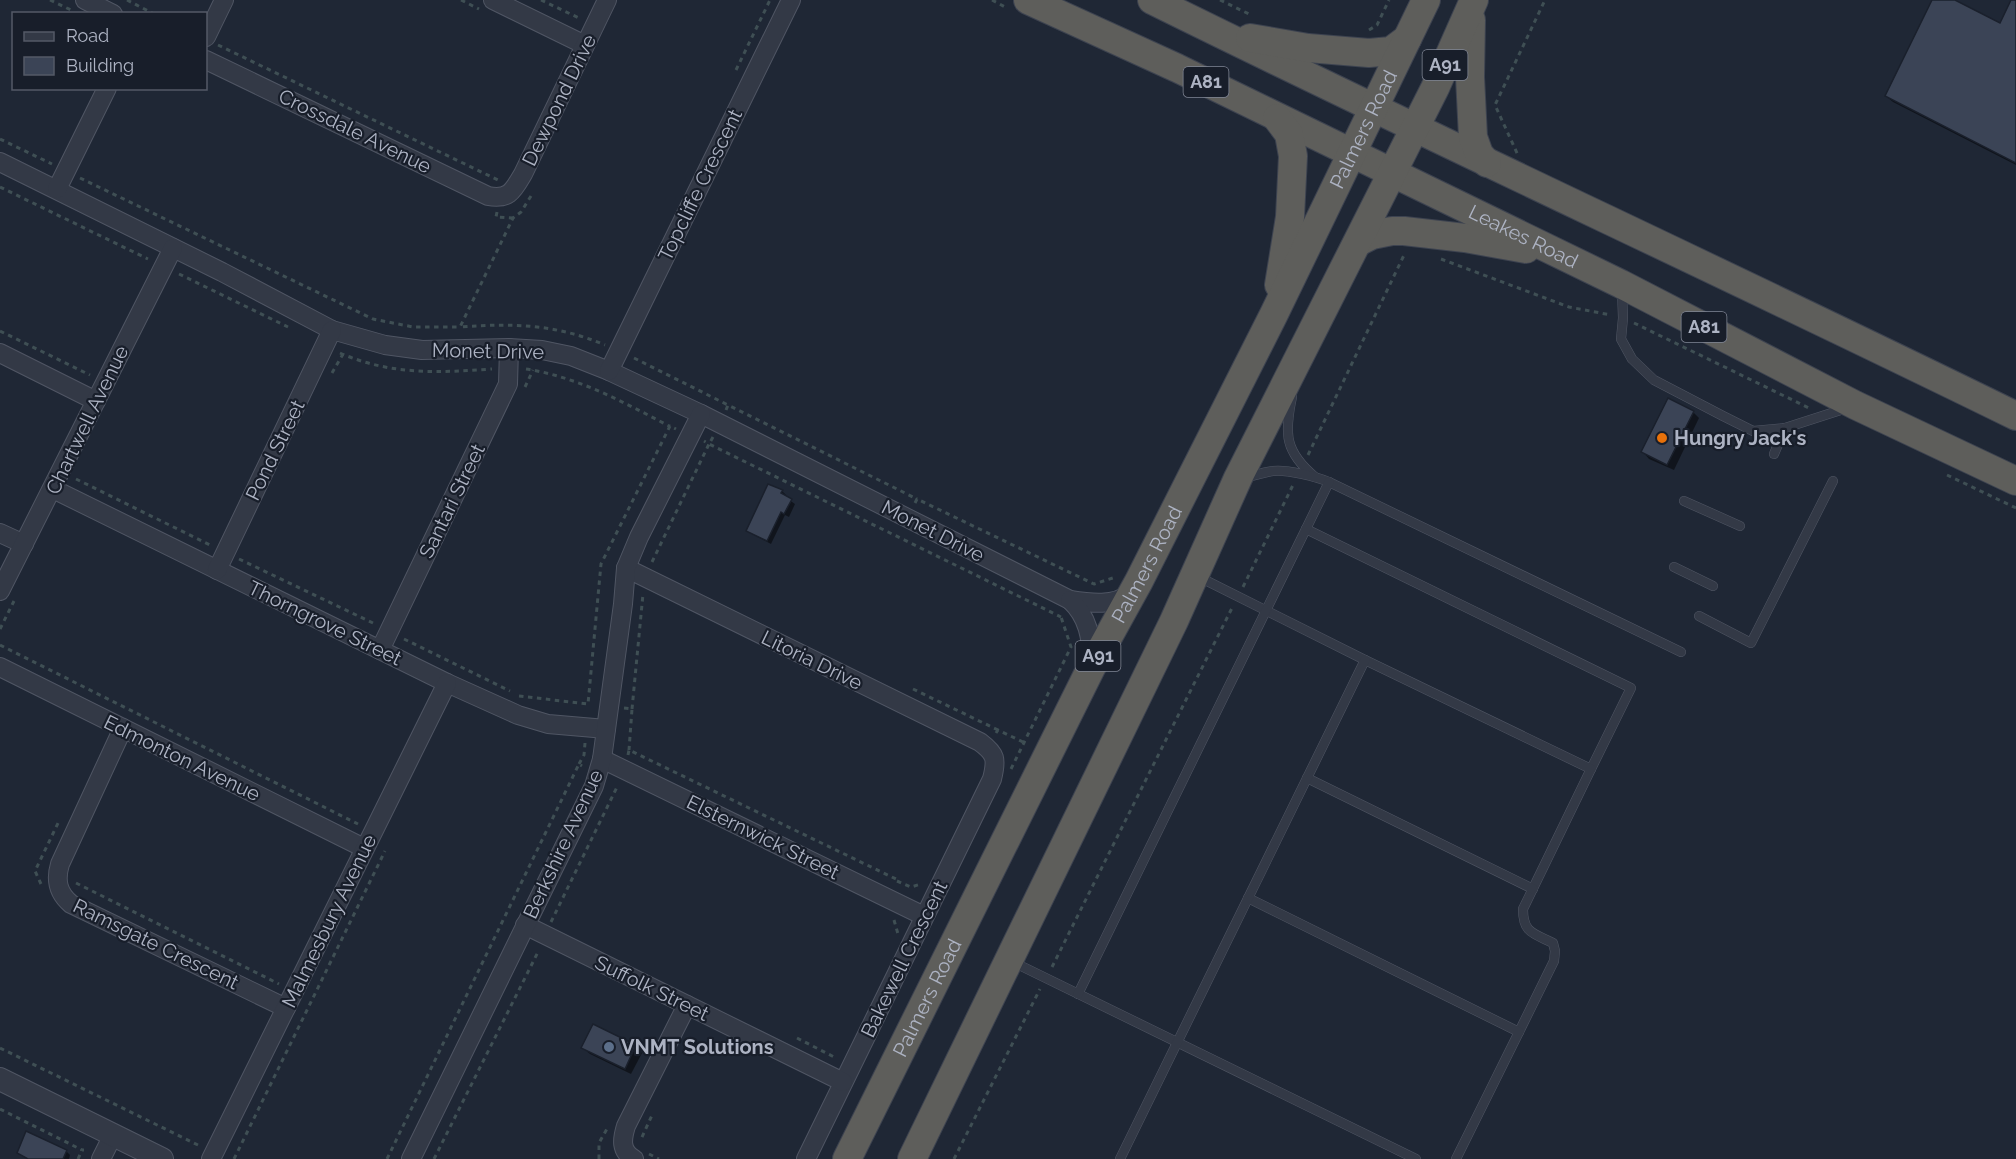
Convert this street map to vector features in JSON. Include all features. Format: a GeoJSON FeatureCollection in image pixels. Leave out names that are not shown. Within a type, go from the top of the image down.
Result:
{"type":"FeatureCollection","features":[{"type":"Feature","properties":{"kind":"highway","name":"Leakes Road"},"geometry":{"type":"LineString","coordinates":[[1028,0],[1177,68],[1622,285],[1855,405],[2016,481]]}},
{"type":"Feature","properties":{"kind":"highway","name":"A81"},"geometry":{"type":"LineString","coordinates":[[1152,0],[1415,129],[1862,340],[2016,416]]}},
{"type":"Feature","properties":{"kind":"highway","name":"Palmers Road"},"geometry":{"type":"LineString","coordinates":[[847,1159],[1091,668],[1139,581],[1274,314],[1426,0]]}},
{"type":"Feature","properties":{"kind":"highway"},"geometry":{"type":"LineString","coordinates":[[1472,3],[1470,76],[1473,137],[1479,154],[1487,163]]}},
{"type":"Feature","properties":{"kind":"highway","name":"A91"},"geometry":{"type":"LineString","coordinates":[[912,1159],[1195,575],[1238,478],[1435,88],[1472,3]]}},
{"type":"Feature","properties":{"kind":"highway"},"geometry":{"type":"LineString","coordinates":[[1218,33],[1308,48],[1369,53],[1391,51],[1407,39]]}},
{"type":"Feature","properties":{"kind":"highway"},"geometry":{"type":"LineString","coordinates":[[1274,314],[1290,217],[1293,156],[1289,134],[1277,118]]}},
{"type":"Feature","properties":{"kind":"highway"},"geometry":{"type":"LineString","coordinates":[[1358,242],[1372,235],[1404,231],[1465,238],[1561,255]]}},
{"type":"Feature","properties":{"kind":"street"},"geometry":{"type":"LineString","coordinates":[[85,0],[109,12]]}},
{"type":"Feature","properties":{"kind":"street"},"geometry":{"type":"LineString","coordinates":[[207,35],[224,0]]}},
{"type":"Feature","properties":{"kind":"street"},"geometry":{"type":"LineString","coordinates":[[493,0],[585,45]]}},
{"type":"Feature","properties":{"kind":"street","name":"Dewpond Drive"},"geometry":{"type":"LineString","coordinates":[[505,196],[514,189],[523,174],[607,0]]}},
{"type":"Feature","properties":{"kind":"street","name":"Topcliffe Crescent"},"geometry":{"type":"LineString","coordinates":[[609,371],[791,0]]}},
{"type":"Feature","properties":{"kind":"street","name":"Crossdale Avenue"},"geometry":{"type":"LineString","coordinates":[[207,60],[488,196],[505,196]]}},
{"type":"Feature","properties":{"kind":"street"},"geometry":{"type":"LineString","coordinates":[[57,189],[106,90]]}},
{"type":"Feature","properties":{"kind":"street","name":"Monet Drive"},"geometry":{"type":"LineString","coordinates":[[0,162],[332,330],[385,345],[422,350],[509,348],[542,350],[571,356],[609,371],[701,414],[1070,600],[1080,611],[1089,630],[1092,643],[1091,668]]}},
{"type":"Feature","properties":{"kind":"street","name":"Chartwell Avenue"},"geometry":{"type":"LineString","coordinates":[[8,595],[24,544],[173,248]]}},
{"type":"Feature","properties":{"kind":"street","name":"Pond Street"},"geometry":{"type":"LineString","coordinates":[[217,570],[332,330]]}},
{"type":"Feature","properties":{"kind":"street","name":"Santari Street"},"geometry":{"type":"LineString","coordinates":[[380,650],[508,384],[509,348]]}},
{"type":"Feature","properties":{"kind":"street"},"geometry":{"type":"LineString","coordinates":[[0,353],[96,401]]}},
{"type":"Feature","properties":{"kind":"street","name":"Berkshire Avenue"},"geometry":{"type":"LineString","coordinates":[[411,1159],[594,786],[602,759],[626,568],[639,537],[701,414]]}},
{"type":"Feature","properties":{"kind":"street","name":"Thorngrove Street"},"geometry":{"type":"LineString","coordinates":[[53,489],[447,683],[518,715],[548,724],[606,729]]}},
{"type":"Feature","properties":{"kind":"street"},"geometry":{"type":"LineString","coordinates":[[0,532],[24,544]]}},
{"type":"Feature","properties":{"kind":"street","name":"Litoria Drive"},"geometry":{"type":"LineString","coordinates":[[626,568],[980,742],[994,756]]}},
{"type":"Feature","properties":{"kind":"street","name":"Monet Drive"},"geometry":{"type":"LineString","coordinates":[[1070,600],[1112,602],[1128,595],[1139,581]]}},
{"type":"Feature","properties":{"kind":"street","name":"Edmonton Avenue"},"geometry":{"type":"LineString","coordinates":[[0,667],[364,848]]}},
{"type":"Feature","properties":{"kind":"street","name":"Malmesbury Avenue"},"geometry":{"type":"LineString","coordinates":[[213,1156],[447,683]]}},
{"type":"Feature","properties":{"kind":"street","name":"Ramsgate Crescent"},"geometry":{"type":"LineString","coordinates":[[123,728],[60,864],[56,877],[64,898],[71,904],[286,1008]]}},
{"type":"Feature","properties":{"kind":"street","name":"Bakewell Crescent"},"geometry":{"type":"LineString","coordinates":[[806,1159],[836,1079],[924,916],[992,779],[994,756]]}},
{"type":"Feature","properties":{"kind":"street","name":"Elsternwick Street"},"geometry":{"type":"LineString","coordinates":[[602,759],[924,916]]}},
{"type":"Feature","properties":{"kind":"street","name":"Suffolk Street"},"geometry":{"type":"LineString","coordinates":[[525,926],[836,1079]]}},
{"type":"Feature","properties":{"kind":"street"},"geometry":{"type":"LineString","coordinates":[[634,1159],[629,1157],[623,1148],[623,1136],[687,1005]]}},
{"type":"Feature","properties":{"kind":"street"},"geometry":{"type":"LineString","coordinates":[[0,1080],[162,1159]]}},
{"type":"Feature","properties":{"kind":"street"},"geometry":{"type":"LineString","coordinates":[[101,1159],[113,1135]]}},
{"type":"Feature","properties":{"kind":"lane"},"geometry":{"type":"LineString","coordinates":[[1622,285],[1621,339],[1632,359],[1654,380],[1753,431],[1785,428],[1855,405]]}},
{"type":"Feature","properties":{"kind":"lane"},"geometry":{"type":"LineString","coordinates":[[1300,358],[1286,427],[1301,471]]}},
{"type":"Feature","properties":{"kind":"lane"},"geometry":{"type":"LineString","coordinates":[[1774,454],[1785,428]]}},
{"type":"Feature","properties":{"kind":"lane"},"geometry":{"type":"LineString","coordinates":[[1238,478],[1258,476],[1273,471],[1301,471],[1329,482],[1681,652]]}},
{"type":"Feature","properties":{"kind":"lane"},"geometry":{"type":"LineString","coordinates":[[1698,616],[1750,643],[1833,481]]}},
{"type":"Feature","properties":{"kind":"lane"},"geometry":{"type":"LineString","coordinates":[[1078,994],[1329,482]]}},
{"type":"Feature","properties":{"kind":"lane"},"geometry":{"type":"LineString","coordinates":[[1684,501],[1740,526]]}},
{"type":"Feature","properties":{"kind":"lane"},"geometry":{"type":"LineString","coordinates":[[1306,529],[1631,688],[1523,909],[1523,923],[1530,932],[1553,943],[1554,961],[1456,1159]]}},
{"type":"Feature","properties":{"kind":"lane"},"geometry":{"type":"LineString","coordinates":[[1674,567],[1713,586]]}},
{"type":"Feature","properties":{"kind":"lane"},"geometry":{"type":"LineString","coordinates":[[1195,575],[1591,769]]}},
{"type":"Feature","properties":{"kind":"lane"},"geometry":{"type":"LineString","coordinates":[[1120,1159],[1365,660]]}},
{"type":"Feature","properties":{"kind":"lane"},"geometry":{"type":"LineString","coordinates":[[1307,778],[1533,889]]}},
{"type":"Feature","properties":{"kind":"lane"},"geometry":{"type":"LineString","coordinates":[[1248,898],[1519,1032]]}},
{"type":"Feature","properties":{"kind":"lane"},"geometry":{"type":"LineString","coordinates":[[1009,960],[1416,1159]]}},
{"type":"Feature","properties":{"kind":"path"},"geometry":{"type":"LineString","coordinates":[[50,0],[74,12]]}},
{"type":"Feature","properties":{"kind":"path"},"geometry":{"type":"LineString","coordinates":[[127,0],[150,12]]}},
{"type":"Feature","properties":{"kind":"path"},"geometry":{"type":"LineString","coordinates":[[541,0],[579,18]]}},
{"type":"Feature","properties":{"kind":"path"},"geometry":{"type":"LineString","coordinates":[[1220,0],[1258,19]]}},
{"type":"Feature","properties":{"kind":"path"},"geometry":{"type":"LineString","coordinates":[[1368,31],[1377,25],[1389,0]]}},
{"type":"Feature","properties":{"kind":"path"},"geometry":{"type":"LineString","coordinates":[[1518,154],[1495,105],[1545,0]]}},
{"type":"Feature","properties":{"kind":"path"},"geometry":{"type":"LineString","coordinates":[[0,139],[373,319],[413,327],[518,324],[559,330],[603,344]]}},
{"type":"Feature","properties":{"kind":"path"},"geometry":{"type":"LineString","coordinates":[[0,187],[148,259]]}},
{"type":"Feature","properties":{"kind":"path"},"geometry":{"type":"LineString","coordinates":[[459,327],[513,218],[521,212],[532,193]]}},
{"type":"Feature","properties":{"kind":"path"},"geometry":{"type":"LineString","coordinates":[[954,1159],[1301,471],[1408,246]]}},
{"type":"Feature","properties":{"kind":"path"},"geometry":{"type":"LineString","coordinates":[[1440,258],[1569,307],[1623,318],[1825,416]]}},
{"type":"Feature","properties":{"kind":"path"},"geometry":{"type":"LineString","coordinates":[[0,331],[90,375]]}},
{"type":"Feature","properties":{"kind":"path"},"geometry":{"type":"LineString","coordinates":[[633,359],[728,405]]}},
{"type":"Feature","properties":{"kind":"path"},"geometry":{"type":"LineString","coordinates":[[510,368],[553,374],[607,394],[670,426]]}},
{"type":"Feature","properties":{"kind":"path"},"geometry":{"type":"LineString","coordinates":[[523,392],[533,370]]}},
{"type":"Feature","properties":{"kind":"path"},"geometry":{"type":"LineString","coordinates":[[709,444],[1061,617]]}},
{"type":"Feature","properties":{"kind":"path"},"geometry":{"type":"LineString","coordinates":[[1942,472],[2016,508]]}},
{"type":"Feature","properties":{"kind":"path"},"geometry":{"type":"LineString","coordinates":[[899,537],[917,499],[1081,578]]}},
{"type":"Feature","properties":{"kind":"path"},"geometry":{"type":"LineString","coordinates":[[0,629],[8,595]]}},
{"type":"Feature","properties":{"kind":"path"},"geometry":{"type":"LineString","coordinates":[[403,639],[520,696],[588,704]]}},
{"type":"Feature","properties":{"kind":"path"},"geometry":{"type":"LineString","coordinates":[[0,645],[360,825]]}},
{"type":"Feature","properties":{"kind":"path"},"geometry":{"type":"LineString","coordinates":[[43,890],[35,871],[61,819]]}},
{"type":"Feature","properties":{"kind":"path"},"geometry":{"type":"LineString","coordinates":[[234,1159],[389,841]]}},
{"type":"Feature","properties":{"kind":"path"},"geometry":{"type":"LineString","coordinates":[[73,872],[76,884],[282,985]]}},
{"type":"Feature","properties":{"kind":"path"},"geometry":{"type":"LineString","coordinates":[[893,944],[898,933],[893,917],[882,912],[898,880],[911,887],[922,884]]}},
{"type":"Feature","properties":{"kind":"path"},"geometry":{"type":"LineString","coordinates":[[435,1159],[538,950],[548,955]]}},
{"type":"Feature","properties":{"kind":"path"},"geometry":{"type":"LineString","coordinates":[[0,1048],[213,1156]]}},
{"type":"Feature","properties":{"kind":"path"},"geometry":{"type":"LineString","coordinates":[[836,1079],[837,1058]]}},
{"type":"Feature","properties":{"kind":"path"},"geometry":{"type":"LineString","coordinates":[[0,1109],[82,1150]]}},
{"type":"Feature","properties":{"kind":"path"},"geometry":{"type":"LineString","coordinates":[[599,1159],[599,1143],[608,1126]]}},
{"type":"Feature","properties":{"kind":"building"},"geometry":{"type":"Polygon","coordinates":[[[1932,0],[1955,0],[2000,23],[2011,0],[2016,0],[2016,163],[1885,96],[1932,0]]]}},
{"type":"Feature","properties":{"kind":"building"},"geometry":{"type":"Polygon","coordinates":[[[1668,398],[1694,411],[1667,465],[1641,452],[1668,398]]]}},
{"type":"Feature","properties":{"kind":"building"},"geometry":{"type":"Polygon","coordinates":[[[768,484],[783,490],[781,493],[792,499],[784,514],[781,512],[767,541],[746,531],[768,484]]]}},
{"type":"Feature","properties":{"kind":"building","name":"VNMT Solutions"},"geometry":{"type":"Polygon","coordinates":[[[593,1024],[636,1045],[625,1069],[581,1048],[593,1024]]]}},
{"type":"Feature","properties":{"kind":"building"},"geometry":{"type":"Polygon","coordinates":[[[26,1131],[67,1150],[63,1159],[28,1159],[17,1153],[26,1131]]]}},
{"type":"Feature","properties":{"kind":"place","name":"Hungry Jack's"},"geometry":{"type":"Point","coordinates":[1662,438]}},
{"type":"Feature","properties":{"kind":"place","name":"VNMT Solutions"},"geometry":{"type":"Point","coordinates":[609,1047]}}]}
